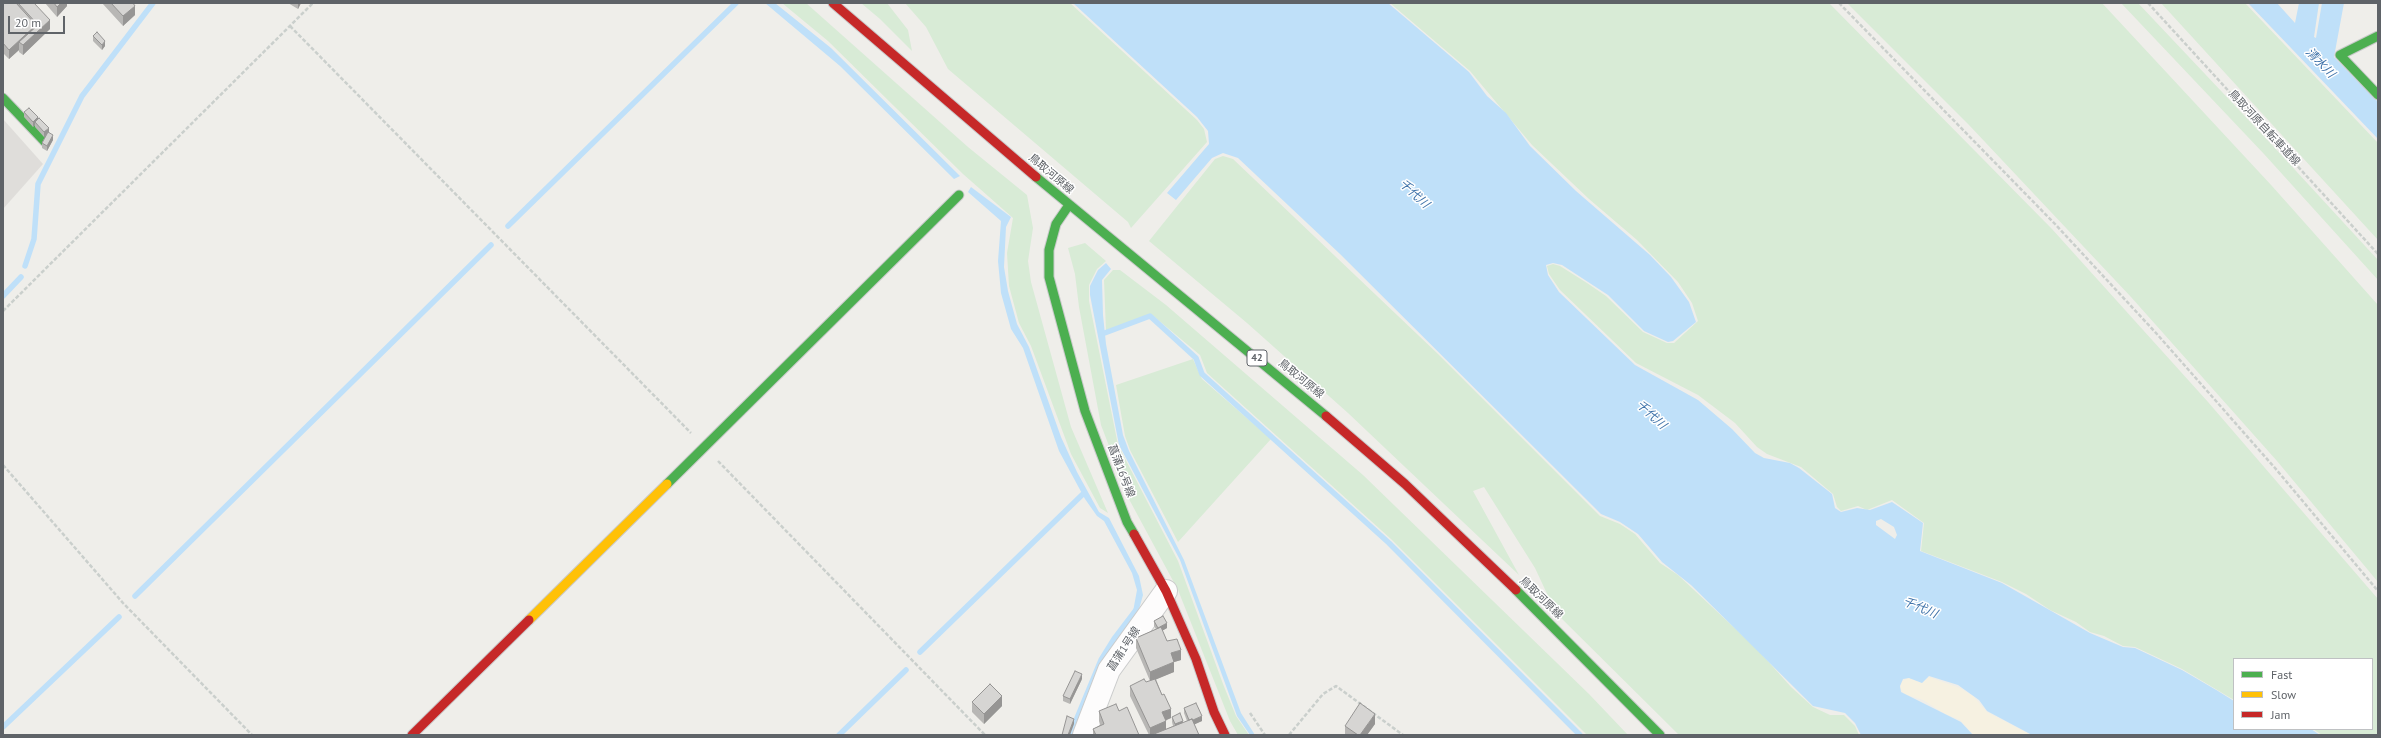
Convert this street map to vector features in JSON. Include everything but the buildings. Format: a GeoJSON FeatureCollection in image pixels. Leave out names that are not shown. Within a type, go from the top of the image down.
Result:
{"type":"FeatureCollection","features":[{"type":"Feature","properties":{"kind":"street","name":"鳥取河原線"},"geometry":{"type":"LineString","coordinates":[[833,3],[1069,205],[1302,395],[1405,484],[1550,624],[1660,735]]}},
{"type":"Feature","properties":{"kind":"street"},"geometry":{"type":"LineString","coordinates":[[2378,36],[2340,55],[2378,95]]}},
{"type":"Feature","properties":{"kind":"street"},"geometry":{"type":"LineString","coordinates":[[3,98],[45,142]]}},
{"type":"Feature","properties":{"kind":"street"},"geometry":{"type":"LineString","coordinates":[[412,735],[960,195]]}},
{"type":"Feature","properties":{"kind":"street","name":"菖蒲16号線"},"geometry":{"type":"LineString","coordinates":[[1069,205],[1056,224],[1054,230],[1049,250],[1049,277],[1085,411],[1127,522],[1166,591],[1196,660],[1214,712],[1225,735]]}},
{"type":"Feature","properties":{"kind":"street","name":"菖蒲1号線"},"geometry":{"type":"LineString","coordinates":[[1084,735],[1109,670],[1166,591]]}},
{"type":"Feature","properties":{"kind":"path"},"geometry":{"type":"LineString","coordinates":[[3,311],[313,3]]}},
{"type":"Feature","properties":{"kind":"path"},"geometry":{"type":"LineString","coordinates":[[1839,3],[2044,212],[2145,322],[2275,468],[2378,591]]}},
{"type":"Feature","properties":{"kind":"path","name":"鳥取河原自転車道線"},"geometry":{"type":"LineString","coordinates":[[2148,3],[2378,254]]}},
{"type":"Feature","properties":{"kind":"path"},"geometry":{"type":"LineString","coordinates":[[290,26],[985,735]]}},
{"type":"Feature","properties":{"kind":"path"},"geometry":{"type":"LineString","coordinates":[[3,465],[123,604],[252,735]]}},
{"type":"Feature","properties":{"kind":"path"},"geometry":{"type":"LineString","coordinates":[[1289,735],[1323,694],[1336,686],[1403,735]]}},
{"type":"Feature","properties":{"kind":"path"},"geometry":{"type":"LineString","coordinates":[[1250,713],[1265,735]]}},
{"type":"Feature","properties":{"kind":"shaded area"},"geometry":{"type":"Polygon","coordinates":[[[3,119],[43,164],[3,209],[3,119]]]}},
{"type":"Feature","properties":{"kind":"green space"},"geometry":{"type":"Polygon","coordinates":[[[782,3],[806,3],[968,147],[1027,195],[1033,228],[1028,261],[1031,282],[1071,427],[1108,513],[1100,508],[1071,454],[1031,346],[1019,323],[1009,286],[1007,253],[1013,218],[963,174],[828,41],[782,3]]]}},
{"type":"Feature","properties":{"kind":"green space"},"geometry":{"type":"Polygon","coordinates":[[[861,3],[887,3],[908,30],[912,51],[880,19],[861,3]]]}},
{"type":"Feature","properties":{"kind":"green space"},"geometry":{"type":"Polygon","coordinates":[[[905,3],[1070,3],[1197,120],[1204,129],[1207,142],[1131,228],[1128,222],[948,69],[926,27],[905,3]]]}},
{"type":"Feature","properties":{"kind":"green space"},"geometry":{"type":"Polygon","coordinates":[[[1390,3],[1829,3],[2052,229],[2208,402],[2378,599],[2378,735],[2322,735],[2314,730],[2373,730],[2373,658],[2233,658],[2233,699],[2182,669],[2135,647],[2123,646],[2104,636],[2090,632],[2076,622],[2050,610],[2026,594],[2002,582],[1921,551],[1924,523],[1892,500],[1867,510],[1858,506],[1841,511],[1837,507],[1833,494],[1801,467],[1767,454],[1757,447],[1735,423],[1698,395],[1636,363],[1560,290],[1549,274],[1547,266],[1553,264],[1560,266],[1587,283],[1606,296],[1643,332],[1667,343],[1674,343],[1698,321],[1692,303],[1678,282],[1637,240],[1589,199],[1532,145],[1470,71],[1390,3]]]}},
{"type":"Feature","properties":{"kind":"green space"},"geometry":{"type":"Polygon","coordinates":[[[1847,3],[2102,3],[2272,186],[2378,305],[2378,582],[2277,461],[2131,297],[1969,125],[1847,3]]]}},
{"type":"Feature","properties":{"kind":"green space"},"geometry":{"type":"Polygon","coordinates":[[[2121,3],[2138,3],[2273,146],[2378,260],[2378,280],[2264,154],[2121,3]]]}},
{"type":"Feature","properties":{"kind":"green space"},"geometry":{"type":"Polygon","coordinates":[[[2161,3],[2245,3],[2378,143],[2378,240],[2161,3]]]}},
{"type":"Feature","properties":{"kind":"green space"},"geometry":{"type":"Polygon","coordinates":[[[1223,156],[1233,159],[1438,354],[1600,516],[1620,524],[1635,534],[1660,563],[1678,575],[1758,650],[1791,687],[1813,707],[1830,715],[1844,715],[1855,726],[1859,735],[1679,735],[1556,613],[1535,568],[1484,487],[1473,491],[1519,575],[1348,413],[1247,323],[1149,241],[1215,159],[1223,156]]]}},
{"type":"Feature","properties":{"kind":"green space"},"geometry":{"type":"Polygon","coordinates":[[[1085,243],[1106,261],[1097,269],[1089,285],[1089,301],[1118,445],[1178,561],[1236,716],[1249,735],[1238,735],[1230,721],[1178,590],[1130,501],[1101,425],[1079,307],[1075,274],[1068,248],[1085,243]]]}},
{"type":"Feature","properties":{"kind":"green space"},"geometry":{"type":"Polygon","coordinates":[[[1113,270],[1120,270],[1166,305],[1363,475],[1589,694],[1628,735],[1587,735],[1391,539],[1207,373],[1200,355],[1151,314],[1106,331],[1104,280],[1113,270]]]}},
{"type":"Feature","properties":{"kind":"green space"},"geometry":{"type":"Polygon","coordinates":[[[1193,359],[1202,379],[1271,439],[1178,542],[1130,450],[1125,436],[1116,385],[1193,359]]]}},
{"type":"Feature","properties":{"kind":"sand"},"geometry":{"type":"Polygon","coordinates":[[[1929,677],[1960,688],[1973,696],[1987,712],[2031,735],[1974,735],[1960,720],[1945,714],[1923,700],[1904,694],[1900,688],[1902,681],[1908,678],[1922,683],[1929,677]]]}},
{"type":"Feature","properties":{"kind":"water"},"geometry":{"type":"Polygon","coordinates":[[[765,3],[775,3],[831,48],[960,176],[954,179],[840,66],[765,3]]]}},
{"type":"Feature","properties":{"kind":"water","name":"千代川"},"geometry":{"type":"Polygon","coordinates":[[[1073,3],[1388,3],[1469,72],[1487,96],[1506,113],[1530,146],[1576,191],[1650,255],[1671,277],[1689,302],[1696,322],[1673,341],[1668,342],[1644,331],[1608,295],[1562,265],[1553,263],[1546,265],[1548,275],[1559,292],[1635,365],[1698,400],[1732,429],[1755,453],[1764,458],[1790,463],[1799,468],[1832,494],[1835,508],[1841,512],[1857,508],[1870,510],[1892,502],[1923,523],[1920,551],[2002,583],[2090,633],[2123,647],[2135,648],[2182,670],[2218,691],[2233,700],[2233,730],[2312,730],[2320,735],[2032,735],[1987,711],[1979,700],[1958,685],[1929,676],[1922,683],[1909,678],[1903,679],[1900,686],[1901,692],[1961,722],[1973,735],[1861,735],[1855,723],[1845,713],[1813,706],[1691,585],[1662,562],[1638,534],[1620,522],[1601,514],[1340,254],[1238,158],[1223,153],[1212,158],[1176,200],[1167,193],[1209,144],[1208,131],[1197,117],[1073,3]],[[1881,519],[1876,521],[1876,525],[1895,539],[1897,535],[1894,527],[1881,519]]]}},
{"type":"Feature","properties":{"kind":"water","name":"清水川"},"geometry":{"type":"Polygon","coordinates":[[[2248,3],[2277,3],[2295,23],[2299,3],[2319,3],[2314,37],[2316,38],[2322,3],[2344,3],[2334,57],[2378,102],[2378,139],[2248,3]]]}},
{"type":"Feature","properties":{"kind":"water"},"geometry":{"type":"Polygon","coordinates":[[[971,187],[1011,217],[1006,227],[1004,267],[1008,291],[1017,324],[1029,347],[1061,437],[1077,472],[1099,512],[1109,518],[1139,576],[1143,595],[1138,613],[1132,617],[1137,590],[1132,573],[1104,521],[1097,516],[1085,499],[1059,451],[1023,348],[1011,329],[1001,293],[998,261],[1001,221],[968,192],[971,187]]]}},
{"type":"Feature","properties":{"kind":"water"},"geometry":{"type":"Polygon","coordinates":[[[1106,263],[1111,269],[1102,280],[1103,315],[1106,344],[1123,435],[1129,451],[1184,560],[1241,713],[1255,735],[1250,735],[1237,716],[1180,560],[1119,445],[1090,295],[1090,286],[1098,270],[1106,263]]]}},
{"type":"Feature","properties":{"kind":"waterway"},"geometry":{"type":"LineString","coordinates":[[25,266],[34,239],[38,184],[82,96],[153,3]]}},
{"type":"Feature","properties":{"kind":"waterway"},"geometry":{"type":"LineString","coordinates":[[508,226],[736,3]]}},
{"type":"Feature","properties":{"kind":"waterway"},"geometry":{"type":"LineString","coordinates":[[135,596],[491,245]]}},
{"type":"Feature","properties":{"kind":"waterway"},"geometry":{"type":"LineString","coordinates":[[3,296],[21,277]]}},
{"type":"Feature","properties":{"kind":"waterway"},"geometry":{"type":"LineString","coordinates":[[1102,334],[1150,316],[1196,358],[1202,374],[1389,543],[1580,735]]}},
{"type":"Feature","properties":{"kind":"waterway"},"geometry":{"type":"LineString","coordinates":[[920,652],[1084,493]]}},
{"type":"Feature","properties":{"kind":"waterway"},"geometry":{"type":"LineString","coordinates":[[1070,735],[1101,660],[1114,639],[1136,610]]}},
{"type":"Feature","properties":{"kind":"waterway"},"geometry":{"type":"LineString","coordinates":[[3,727],[119,617]]}},
{"type":"Feature","properties":{"kind":"waterway"},"geometry":{"type":"LineString","coordinates":[[839,735],[906,670]]}},
{"type":"Feature","properties":{"kind":"traffic: fast"},"geometry":{"type":"LineString","coordinates":[[2378,36],[2340,55],[2378,95]]}},
{"type":"Feature","properties":{"kind":"traffic: fast"},"geometry":{"type":"LineString","coordinates":[[3,98],[45,142]]}},
{"type":"Feature","properties":{"kind":"traffic: fast"},"geometry":{"type":"LineString","coordinates":[[1036,177],[1326,416]]}},
{"type":"Feature","properties":{"kind":"traffic: fast"},"geometry":{"type":"LineString","coordinates":[[667,484],[959,195]]}},
{"type":"Feature","properties":{"kind":"traffic: fast"},"geometry":{"type":"LineString","coordinates":[[1069,205],[1056,224],[1049,250],[1049,277],[1085,411],[1127,522],[1134,534]]}},
{"type":"Feature","properties":{"kind":"traffic: fast"},"geometry":{"type":"LineString","coordinates":[[1516,590],[1660,735]]}},
{"type":"Feature","properties":{"kind":"traffic: slow"},"geometry":{"type":"LineString","coordinates":[[529,620],[667,484]]}},
{"type":"Feature","properties":{"kind":"traffic: jam"},"geometry":{"type":"LineString","coordinates":[[833,3],[1036,177]]}},
{"type":"Feature","properties":{"kind":"traffic: jam"},"geometry":{"type":"LineString","coordinates":[[1326,416],[1405,484],[1516,590]]}},
{"type":"Feature","properties":{"kind":"traffic: jam"},"geometry":{"type":"LineString","coordinates":[[1134,534],[1166,591],[1196,659],[1214,712],[1225,735]]}},
{"type":"Feature","properties":{"kind":"traffic: jam"},"geometry":{"type":"LineString","coordinates":[[412,735],[529,620]]}}]}
